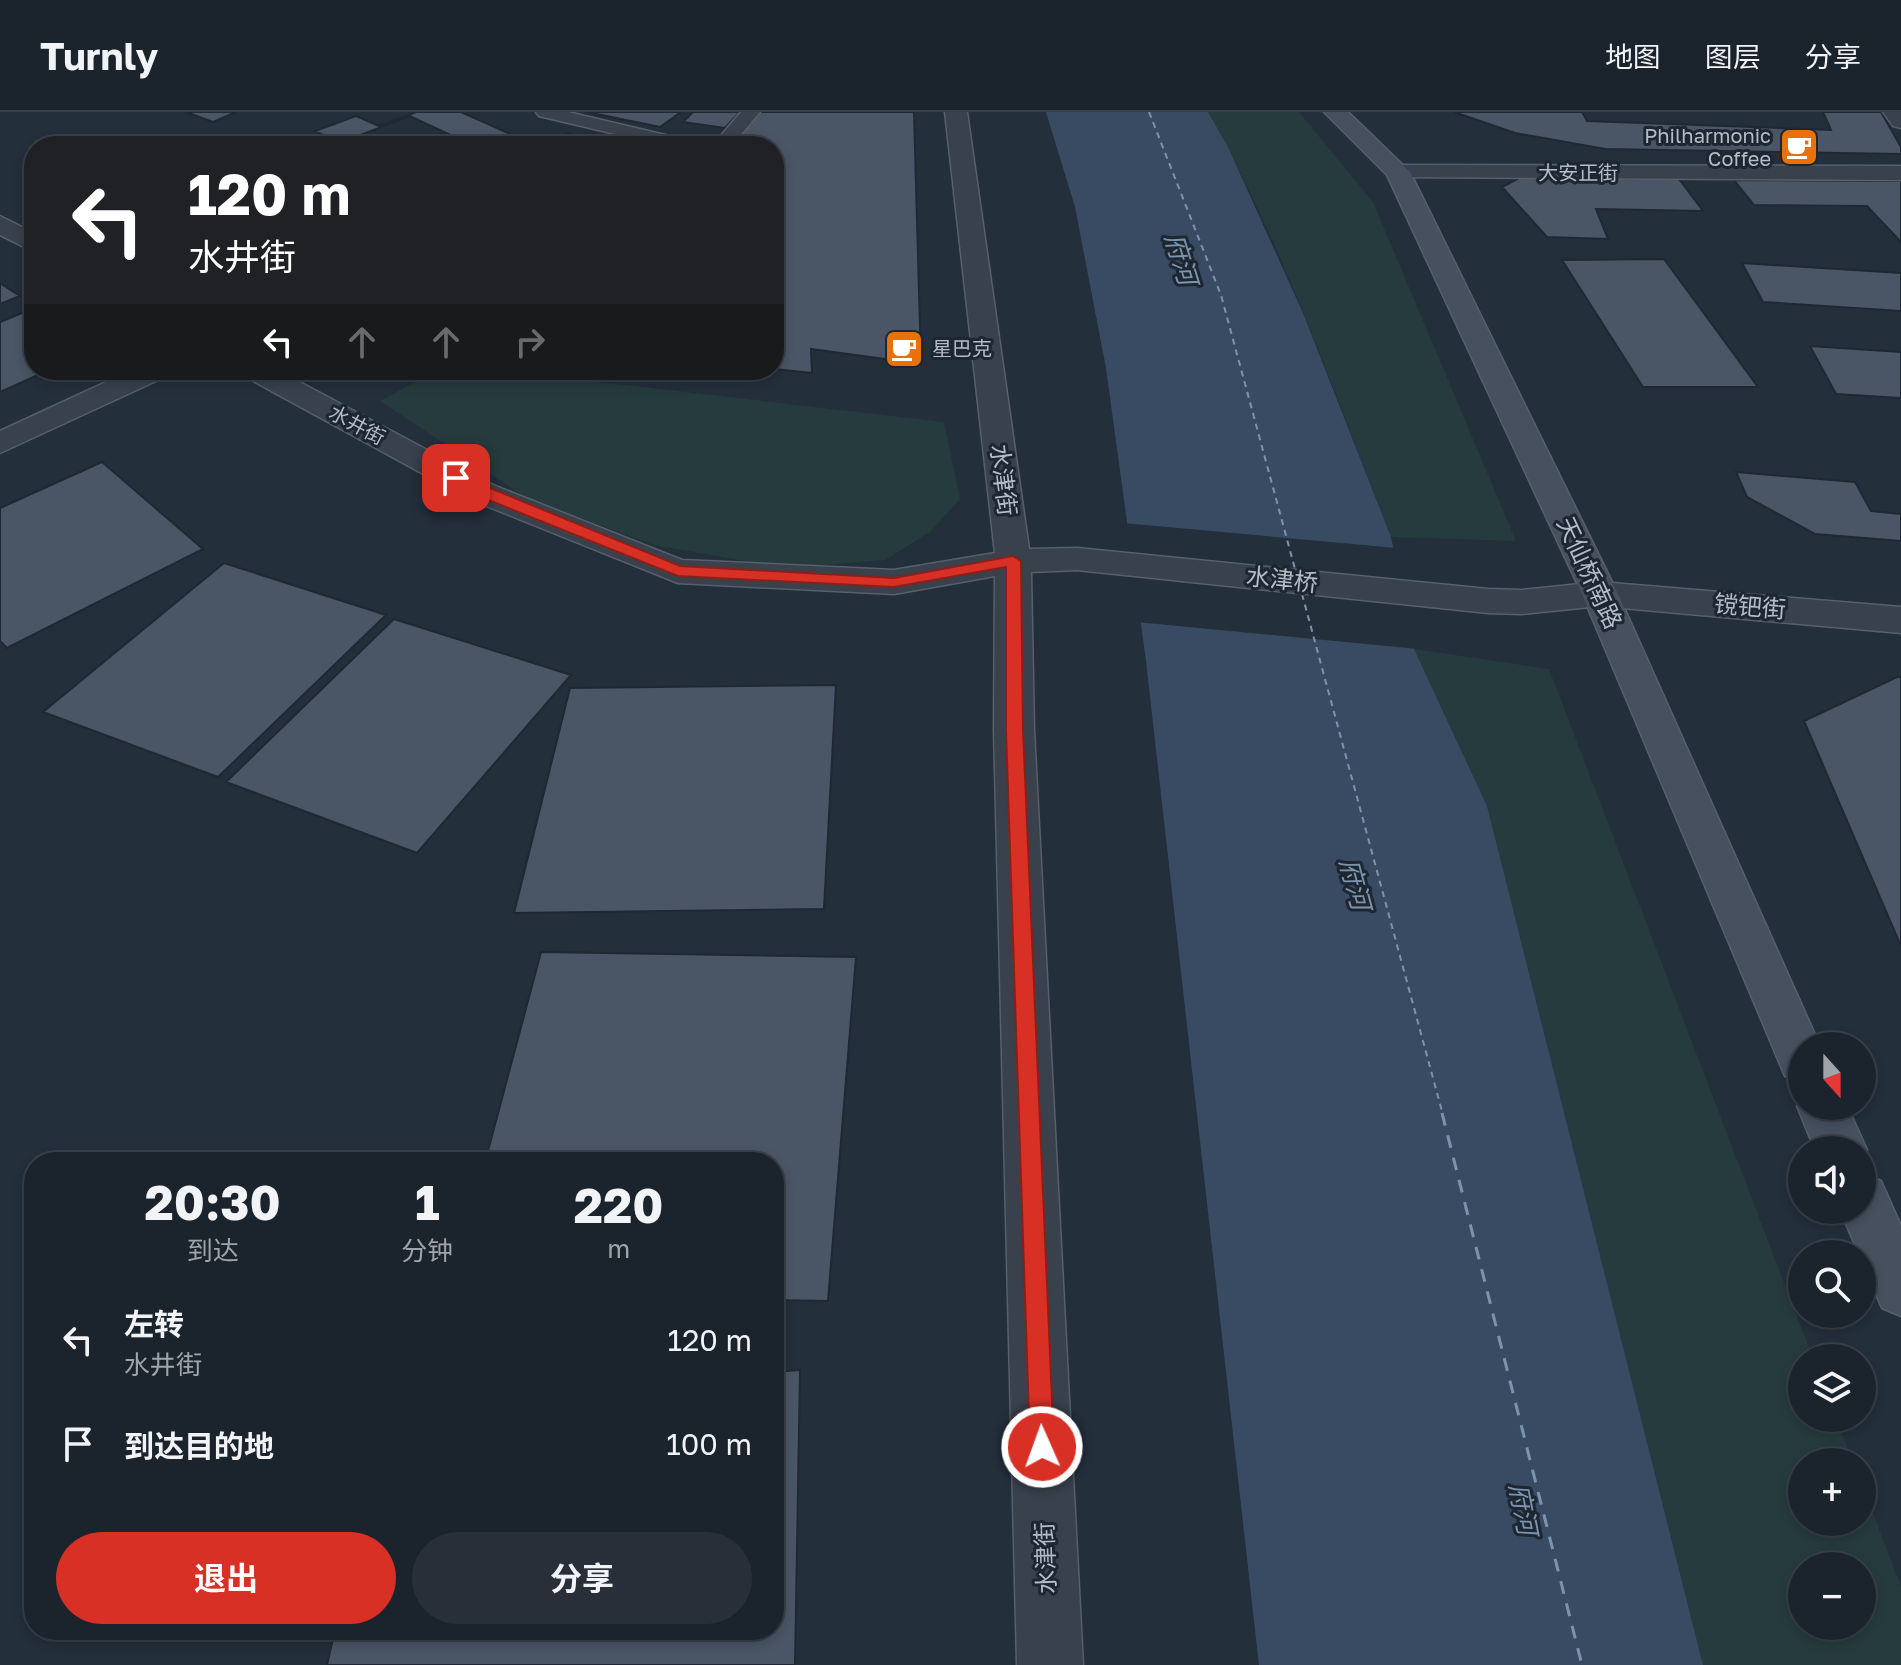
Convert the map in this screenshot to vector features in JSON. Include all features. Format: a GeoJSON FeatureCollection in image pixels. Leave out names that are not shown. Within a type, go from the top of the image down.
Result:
{"type":"FeatureCollection","features":[{"type":"Feature","properties":{"kind":"main road","name":"天仙桥南路"},"geometry":{"type":"LineString","coordinates":[[1335,112],[1398,172],[1600,594],[1790,1032]]}},
{"type":"Feature","properties":{"kind":"main road"},"geometry":{"type":"LineString","coordinates":[[1873,1224],[1901,1289]]}},
{"type":"Feature","properties":{"kind":"street"},"geometry":{"type":"LineString","coordinates":[[545,112],[647,136]]}},
{"type":"Feature","properties":{"kind":"street"},"geometry":{"type":"LineString","coordinates":[[730,136],[751,112]]}},
{"type":"Feature","properties":{"kind":"street","name":"水津街"},"geometry":{"type":"LineString","coordinates":[[956,112],[1013,561],[1014,730],[1050,1665]]}},
{"type":"Feature","properties":{"kind":"street"},"geometry":{"type":"LineString","coordinates":[[1894,112],[1901,121]]}},
{"type":"Feature","properties":{"kind":"street","name":"大安正街"},"geometry":{"type":"LineString","coordinates":[[1398,172],[1901,173]]}},
{"type":"Feature","properties":{"kind":"street"},"geometry":{"type":"LineString","coordinates":[[0,224],[24,238]]}},
{"type":"Feature","properties":{"kind":"street"},"geometry":{"type":"LineString","coordinates":[[0,443],[135,380]]}},
{"type":"Feature","properties":{"kind":"street","name":"水井街"},"geometry":{"type":"LineString","coordinates":[[274,380],[481,492],[678,571],[894,582],[1013,561],[1077,559]]}},
{"type":"Feature","properties":{"kind":"street","name":"水津桥"},"geometry":{"type":"LineString","coordinates":[[1077,559],[1488,601],[1522,602],[1600,594]]}},
{"type":"Feature","properties":{"kind":"street","name":"镋钯街"},"geometry":{"type":"LineString","coordinates":[[1600,594],[1901,620]]}},
{"type":"Feature","properties":{"kind":"green space"},"geometry":{"type":"Polygon","coordinates":[[[1208,112],[1299,112],[1373,202],[1516,541],[1391,537],[1285,268],[1208,112]]]}},
{"type":"Feature","properties":{"kind":"green space"},"geometry":{"type":"Polygon","coordinates":[[[419,380],[582,380],[944,422],[960,499],[930,532],[885,560],[785,568],[654,545],[527,498],[380,401],[419,380]]]}},
{"type":"Feature","properties":{"kind":"green space"},"geometry":{"type":"Polygon","coordinates":[[[1414,649],[1549,669],[1788,1293],[1788,1328],[1802,1328],[1808,1344],[1788,1344],[1788,1432],[1841,1432],[1848,1448],[1788,1448],[1788,1536],[1876,1536],[1876,1521],[1901,1586],[1901,1665],[1703,1665],[1487,806],[1414,649]]]}},
{"type":"Feature","properties":{"kind":"water","name":"府河"},"geometry":{"type":"Polygon","coordinates":[[[1046,112],[1208,112],[1228,147],[1303,313],[1391,537],[1414,649],[1487,806],[1703,1665],[1259,1665],[1146,661],[1106,368],[1075,207],[1046,112]]]}},
{"type":"Feature","properties":{"kind":"pier"},"geometry":{"type":"Polygon","coordinates":[[[1123,523],[1397,548],[1418,649],[1136,622],[1123,523]]]}},
{"type":"Feature","properties":{"kind":"building"},"geometry":{"type":"Polygon","coordinates":[[[186,112],[236,112],[213,122],[186,112]]]}},
{"type":"Feature","properties":{"kind":"building"},"geometry":{"type":"Polygon","coordinates":[[[416,112],[461,112],[515,136],[453,136],[410,116],[358,136],[325,136],[315,131],[356,116],[379,126],[416,112]]]}},
{"type":"Feature","properties":{"kind":"building"},"geometry":{"type":"Polygon","coordinates":[[[587,112],[681,112],[660,127],[587,112]]]}},
{"type":"Feature","properties":{"kind":"building"},"geometry":{"type":"Polygon","coordinates":[[[693,112],[740,112],[725,128],[683,122],[693,112]]]}},
{"type":"Feature","properties":{"kind":"building"},"geometry":{"type":"Polygon","coordinates":[[[759,112],[914,112],[921,364],[811,349],[812,373],[784,370],[784,136],[739,136],[759,112]]]}},
{"type":"Feature","properties":{"kind":"building"},"geometry":{"type":"Polygon","coordinates":[[[1454,112],[1582,112],[1587,121],[1831,130],[1823,112],[1881,112],[1901,147],[1901,154],[1605,149],[1515,133],[1454,112]]]}},
{"type":"Feature","properties":{"kind":"building"},"geometry":{"type":"Polygon","coordinates":[[[1521,177],[1679,179],[1703,211],[1596,209],[1608,239],[1547,237],[1502,187],[1521,177]]]}},
{"type":"Feature","properties":{"kind":"building"},"geometry":{"type":"Polygon","coordinates":[[[1734,180],[1901,181],[1901,242],[1867,206],[1754,205],[1734,180]]]}},
{"type":"Feature","properties":{"kind":"building"},"geometry":{"type":"Polygon","coordinates":[[[1664,259],[1758,387],[1643,387],[1562,260],[1664,259]]]}},
{"type":"Feature","properties":{"kind":"building"},"geometry":{"type":"Polygon","coordinates":[[[1742,263],[1901,273],[1901,311],[1763,302],[1742,263]]]}},
{"type":"Feature","properties":{"kind":"building"},"geometry":{"type":"Polygon","coordinates":[[[0,283],[20,296],[0,304],[0,283]]]}},
{"type":"Feature","properties":{"kind":"building"},"geometry":{"type":"Polygon","coordinates":[[[24,312],[24,380],[27,380],[0,392],[0,322],[24,312]]]}},
{"type":"Feature","properties":{"kind":"building"},"geometry":{"type":"Polygon","coordinates":[[[1810,346],[1901,352],[1901,398],[1836,394],[1810,346]]]}},
{"type":"Feature","properties":{"kind":"building"},"geometry":{"type":"Polygon","coordinates":[[[102,462],[203,549],[7,648],[0,641],[0,508],[102,462]]]}},
{"type":"Feature","properties":{"kind":"building"},"geometry":{"type":"Polygon","coordinates":[[[1736,472],[1855,482],[1871,511],[1901,514],[1901,541],[1815,534],[1747,497],[1736,472]]]}},
{"type":"Feature","properties":{"kind":"building"},"geometry":{"type":"Polygon","coordinates":[[[224,563],[386,615],[218,777],[43,712],[224,563]]]}},
{"type":"Feature","properties":{"kind":"building"},"geometry":{"type":"Polygon","coordinates":[[[394,619],[571,675],[417,853],[226,782],[394,619]]]}},
{"type":"Feature","properties":{"kind":"building"},"geometry":{"type":"Polygon","coordinates":[[[1901,677],[1901,946],[1804,721],[1901,677]]]}},
{"type":"Feature","properties":{"kind":"building"},"geometry":{"type":"Polygon","coordinates":[[[836,685],[824,909],[514,913],[570,688],[836,685]]]}},
{"type":"Feature","properties":{"kind":"building"},"geometry":{"type":"Polygon","coordinates":[[[541,952],[856,957],[828,1301],[784,1300],[784,1152],[488,1152],[541,952]]]}},
{"type":"Feature","properties":{"kind":"building"},"geometry":{"type":"Polygon","coordinates":[[[800,1370],[795,1665],[327,1665],[333,1640],[784,1640],[784,1371],[800,1370]]]}},
{"type":"Feature","properties":{"kind":"ferry route"},"geometry":{"type":"LineString","coordinates":[[1149,112],[1221,295],[1295,569]]}},
{"type":"Feature","properties":{"kind":"ferry route"},"geometry":{"type":"LineString","coordinates":[[1302,594],[1443,1115]]}},
{"type":"Feature","properties":{"kind":"ferry route"},"geometry":{"type":"LineString","coordinates":[[1442,1113],[1582,1665]]}},
{"type":"Feature","properties":{"kind":"place","name":"Philharmonic Coffee"},"geometry":{"type":"Point","coordinates":[1799,147]}},
{"type":"Feature","properties":{"kind":"place","name":"星巴克"},"geometry":{"type":"Point","coordinates":[904,349]}},
{"type":"Feature","properties":{"kind":"route"},"geometry":{"type":"LineString","coordinates":[[456,478],[481,492],[678,571],[894,582],[1013,561],[1014,730],[1042,1447]]}}]}
